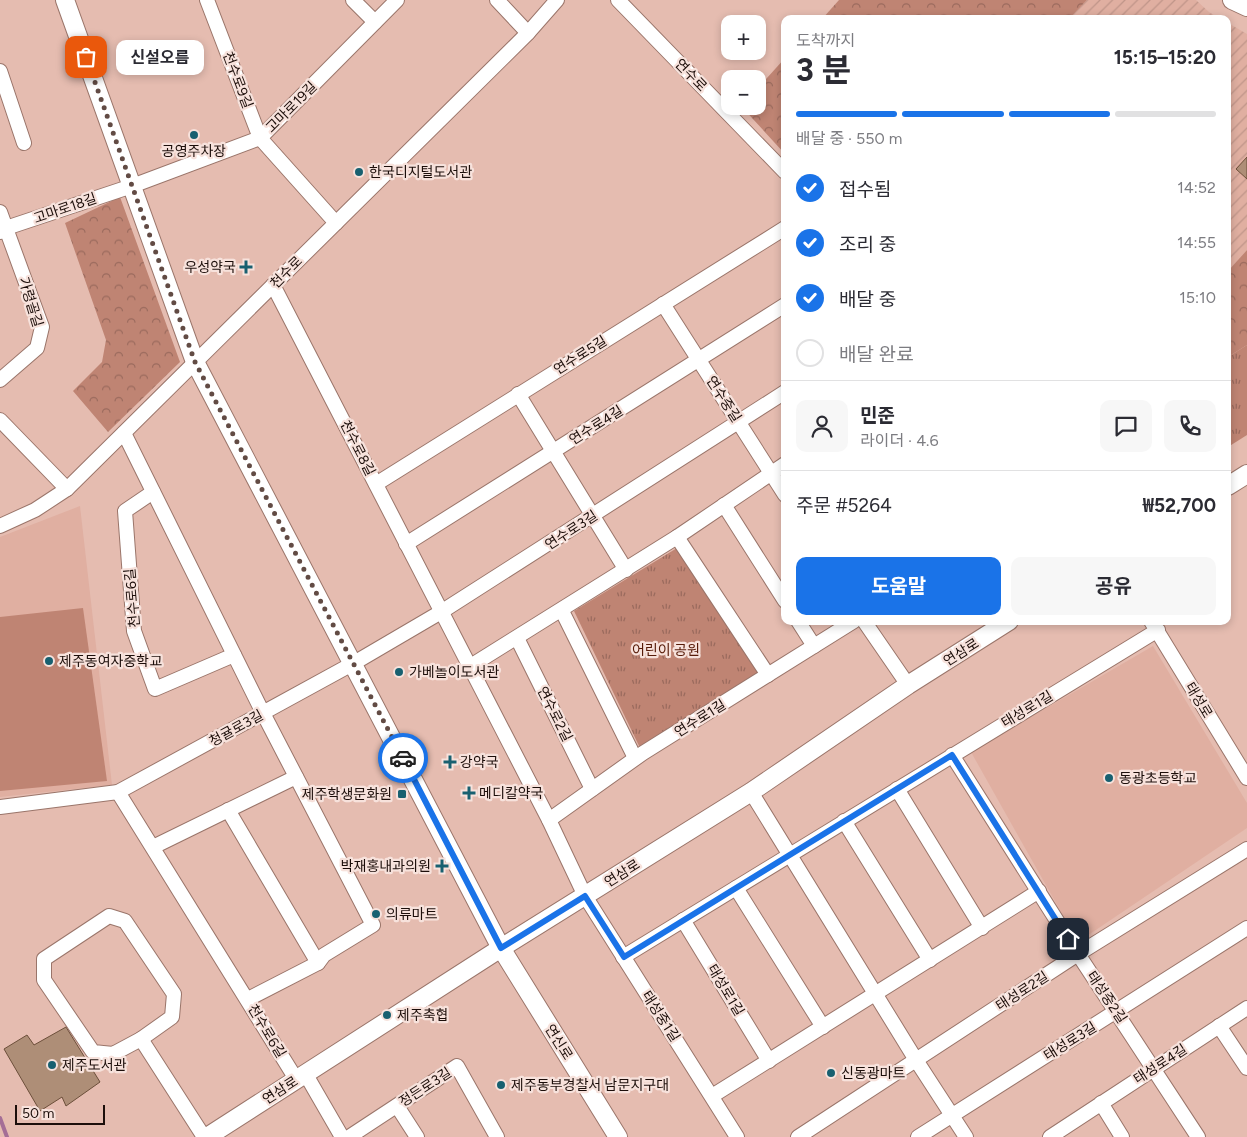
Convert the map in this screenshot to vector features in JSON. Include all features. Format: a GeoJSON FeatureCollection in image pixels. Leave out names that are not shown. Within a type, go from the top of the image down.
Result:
{"type":"FeatureCollection","features":[{"type":"Feature","properties":{"kind":"main road"},"geometry":{"type":"LineString","coordinates":[[1232,0],[1247,7]]}},
{"type":"Feature","properties":{"kind":"main road","name":"연신로"},"geometry":{"type":"LineString","coordinates":[[67,1],[195,362],[354,663],[501,948],[618,1137]]}},
{"type":"Feature","properties":{"kind":"main road"},"geometry":{"type":"LineString","coordinates":[[1231,484],[1247,474]]}},
{"type":"Feature","properties":{"kind":"main road","name":"연삼로"},"geometry":{"type":"LineString","coordinates":[[205,1137],[501,948],[751,792],[908,685],[1003,625]]}},
{"type":"Feature","properties":{"kind":"street","name":"천수로9길"},"geometry":{"type":"LineString","coordinates":[[207,0],[260,138],[336,223]]}},
{"type":"Feature","properties":{"kind":"street"},"geometry":{"type":"LineString","coordinates":[[353,0],[375,22]]}},
{"type":"Feature","properties":{"kind":"street","name":"고마로19길"},"geometry":{"type":"LineString","coordinates":[[132,186],[260,138],[397,0]]}},
{"type":"Feature","properties":{"kind":"street"},"geometry":{"type":"LineString","coordinates":[[497,0],[528,33]]}},
{"type":"Feature","properties":{"kind":"street","name":"천수로"},"geometry":{"type":"LineString","coordinates":[[0,526],[35,510],[67,489],[528,33],[557,0]]}},
{"type":"Feature","properties":{"kind":"street","name":"연수로"},"geometry":{"type":"LineString","coordinates":[[618,0],[781,168]]}},
{"type":"Feature","properties":{"kind":"street"},"geometry":{"type":"LineString","coordinates":[[0,71],[24,143]]}},
{"type":"Feature","properties":{"kind":"street","name":"고마로18길"},"geometry":{"type":"LineString","coordinates":[[3,230],[132,186]]}},
{"type":"Feature","properties":{"kind":"street","name":"가령골길"},"geometry":{"type":"LineString","coordinates":[[0,212],[3,230],[42,327],[37,348],[0,380]]}},
{"type":"Feature","properties":{"kind":"street","name":"연수로5길"},"geometry":{"type":"LineString","coordinates":[[376,484],[781,230]]}},
{"type":"Feature","properties":{"kind":"street","name":"천수로8길"},"geometry":{"type":"LineString","coordinates":[[273,285],[441,612]]}},
{"type":"Feature","properties":{"kind":"street","name":"연수중길"},"geometry":{"type":"LineString","coordinates":[[663,304],[781,488]]}},
{"type":"Feature","properties":{"kind":"street","name":"연수로4길"},"geometry":{"type":"LineString","coordinates":[[406,544],[781,308]]}},
{"type":"Feature","properties":{"kind":"street"},"geometry":{"type":"LineString","coordinates":[[518,394],[626,570]]}},
{"type":"Feature","properties":{"kind":"street","name":"연수로3길"},"geometry":{"type":"LineString","coordinates":[[354,663],[441,612],[594,515],[738,420],[781,394]]}},
{"type":"Feature","properties":{"kind":"street"},"geometry":{"type":"LineString","coordinates":[[0,420],[67,489]]}},
{"type":"Feature","properties":{"kind":"street","name":"천수로6길"},"geometry":{"type":"LineString","coordinates":[[124,433],[263,713],[374,925],[324,955],[318,963],[248,999],[300,1076]]}},
{"type":"Feature","properties":{"kind":"street"},"geometry":{"type":"LineString","coordinates":[[469,667],[677,538],[781,467]]}},
{"type":"Feature","properties":{"kind":"street","name":"천수로6길"},"geometry":{"type":"LineString","coordinates":[[153,492],[125,511],[134,631],[155,689],[234,655]]}},
{"type":"Feature","properties":{"kind":"street"},"geometry":{"type":"LineString","coordinates":[[724,505],[781,595]]}},
{"type":"Feature","properties":{"kind":"street"},"geometry":{"type":"LineString","coordinates":[[677,538],[768,675]]}},
{"type":"Feature","properties":{"kind":"street"},"geometry":{"type":"LineString","coordinates":[[562,611],[635,758]]}},
{"type":"Feature","properties":{"kind":"street"},"geometry":{"type":"LineString","coordinates":[[441,612],[549,820],[585,896]]}},
{"type":"Feature","properties":{"kind":"street"},"geometry":{"type":"LineString","coordinates":[[801,625],[814,646]]}},
{"type":"Feature","properties":{"kind":"street","name":"연수로1길"},"geometry":{"type":"LineString","coordinates":[[549,820],[635,758],[848,625]]}},
{"type":"Feature","properties":{"kind":"street"},"geometry":{"type":"LineString","coordinates":[[867,625],[908,685]]}},
{"type":"Feature","properties":{"kind":"street","name":"태성로1길"},"geometry":{"type":"LineString","coordinates":[[624,957],[952,755],[1155,626]]}},
{"type":"Feature","properties":{"kind":"street","name":"태성로"},"geometry":{"type":"LineString","coordinates":[[1155,626],[1247,778]]}},
{"type":"Feature","properties":{"kind":"street","name":"연수로2길"},"geometry":{"type":"LineString","coordinates":[[516,638],[592,789]]}},
{"type":"Feature","properties":{"kind":"street","name":"청귤로3길"},"geometry":{"type":"LineString","coordinates":[[0,808],[118,792],[354,663]]}},
{"type":"Feature","properties":{"kind":"street","name":"태성중2길"},"geometry":{"type":"LineString","coordinates":[[952,755],[1078,954],[1198,1137]]}},
{"type":"Feature","properties":{"kind":"street"},"geometry":{"type":"LineString","coordinates":[[153,847],[296,777]]}},
{"type":"Feature","properties":{"kind":"street"},"geometry":{"type":"LineString","coordinates":[[897,789],[982,928]]}},
{"type":"Feature","properties":{"kind":"street"},"geometry":{"type":"LineString","coordinates":[[118,792],[248,999]]}},
{"type":"Feature","properties":{"kind":"street"},"geometry":{"type":"LineString","coordinates":[[751,792],[916,1060],[966,1137]]}},
{"type":"Feature","properties":{"kind":"street"},"geometry":{"type":"LineString","coordinates":[[228,810],[318,963]]}},
{"type":"Feature","properties":{"kind":"street"},"geometry":{"type":"LineString","coordinates":[[844,821],[930,960]]}},
{"type":"Feature","properties":{"kind":"street","name":"태성로2길"},"geometry":{"type":"LineString","coordinates":[[798,1137],[1078,954],[1247,849]]}},
{"type":"Feature","properties":{"kind":"street"},"geometry":{"type":"LineString","coordinates":[[736,888],[823,1027]]}},
{"type":"Feature","properties":{"kind":"street"},"geometry":{"type":"LineString","coordinates":[[712,1096],[1039,891]]}},
{"type":"Feature","properties":{"kind":"street","name":"태성중1길"},"geometry":{"type":"LineString","coordinates":[[585,896],[737,1137]]}},
{"type":"Feature","properties":{"kind":"street"},"geometry":{"type":"LineString","coordinates":[[109,916],[125,921],[174,994],[172,1017],[141,1039],[113,1054],[93,1052],[44,980],[44,959],[109,916]]}},
{"type":"Feature","properties":{"kind":"street","name":"태성로1길"},"geometry":{"type":"LineString","coordinates":[[683,920],[769,1060]]}},
{"type":"Feature","properties":{"kind":"street","name":"태성로3길"},"geometry":{"type":"LineString","coordinates":[[918,1137],[1247,928]]}},
{"type":"Feature","properties":{"kind":"street","name":"태성로4길"},"geometry":{"type":"LineString","coordinates":[[1050,1137],[1247,1008]]}},
{"type":"Feature","properties":{"kind":"street"},"geometry":{"type":"LineString","coordinates":[[1220,1026],[1247,1068]]}},
{"type":"Feature","properties":{"kind":"street"},"geometry":{"type":"LineString","coordinates":[[141,1039],[205,1137]]}},
{"type":"Feature","properties":{"kind":"street","name":"정든로3길"},"geometry":{"type":"LineString","coordinates":[[349,1137],[457,1066],[497,1137]]}},
{"type":"Feature","properties":{"kind":"street"},"geometry":{"type":"LineString","coordinates":[[300,1076],[342,1137]]}},
{"type":"Feature","properties":{"kind":"street"},"geometry":{"type":"LineString","coordinates":[[1101,1103],[1122,1137]]}},
{"type":"Feature","properties":{"kind":"street"},"geometry":{"type":"LineString","coordinates":[[397,1106],[417,1137]]}},
{"type":"Feature","properties":{"kind":"shaded area"},"geometry":{"type":"Polygon","coordinates":[[[1087,0],[1196,0],[1214,15],[1073,15],[1087,0]]]}},
{"type":"Feature","properties":{"kind":"shaded area"},"geometry":{"type":"Polygon","coordinates":[[[1231,25],[1247,34],[1247,250],[1231,268],[1231,25]]]}},
{"type":"Feature","properties":{"kind":"shaded area","name":"제주동여자중학교"},"geometry":{"type":"Polygon","coordinates":[[[80,506],[112,785],[0,797],[0,537],[80,506]]]}},
{"type":"Feature","properties":{"kind":"shaded area","name":"동광초등학교"},"geometry":{"type":"Polygon","coordinates":[[[1153,646],[1247,803],[1247,828],[1078,942],[971,752],[1153,646]]]}},
{"type":"Feature","properties":{"kind":"green space"},"geometry":{"type":"Polygon","coordinates":[[[839,0],[1087,0],[1073,15],[826,15],[839,0]]]}},
{"type":"Feature","properties":{"kind":"green space"},"geometry":{"type":"Polygon","coordinates":[[[781,62],[781,150],[749,115],[766,115],[766,79],[781,62]]]}},
{"type":"Feature","properties":{"kind":"green space"},"geometry":{"type":"Polygon","coordinates":[[[120,197],[180,362],[108,432],[73,391],[102,362],[106,340],[65,223],[120,197]]]}},
{"type":"Feature","properties":{"kind":"green space"},"geometry":{"type":"Polygon","coordinates":[[[1247,250],[1247,345],[1231,355],[1231,268],[1247,250]]]}},
{"type":"Feature","properties":{"kind":"green space"},"geometry":{"type":"Polygon","coordinates":[[[1247,345],[1247,435],[1231,445],[1231,355],[1247,345]]]}},
{"type":"Feature","properties":{"kind":"green space","name":"어린이 공원"},"geometry":{"type":"Polygon","coordinates":[[[677,548],[760,673],[640,748],[574,611],[677,548]]]}},
{"type":"Feature","properties":{"kind":"green space","name":"제주동여자중학교"},"geometry":{"type":"Polygon","coordinates":[[[83,608],[107,781],[0,791],[0,617],[83,608]]]}},
{"type":"Feature","properties":{"kind":"building"},"geometry":{"type":"Polygon","coordinates":[[[1247,157],[1247,179],[1236,169],[1247,157]]]}},
{"type":"Feature","properties":{"kind":"building","name":"제주도서관"},"geometry":{"type":"Polygon","coordinates":[[[66,1027],[100,1082],[66,1106],[62,1097],[40,1111],[4,1049],[27,1035],[34,1045],[66,1027]]]}},
{"type":"Feature","properties":{"kind":"waterway"},"geometry":{"type":"LineString","coordinates":[[0,1118],[7,1137]]}},
{"type":"Feature","properties":{"kind":"way so far"},"geometry":{"type":"LineString","coordinates":[[86,57],[195,362],[403,758]]}},
{"type":"Feature","properties":{"kind":"place","name":"신설오름"},"geometry":{"type":"Point","coordinates":[86,57]}},
{"type":"Feature","properties":{"kind":"place","name":"공영주차장"},"geometry":{"type":"Point","coordinates":[194,135]}},
{"type":"Feature","properties":{"kind":"place","name":"한국디지털도서관"},"geometry":{"type":"Point","coordinates":[359,172]}},
{"type":"Feature","properties":{"kind":"place","name":"우성약국"},"geometry":{"type":"Point","coordinates":[246,267]}},
{"type":"Feature","properties":{"kind":"place","name":"제주동여자중학교"},"geometry":{"type":"Point","coordinates":[49,661]}},
{"type":"Feature","properties":{"kind":"place","name":"가베놀이도서관"},"geometry":{"type":"Point","coordinates":[399,672]}},
{"type":"Feature","properties":{"kind":"place","name":"강약국"},"geometry":{"type":"Point","coordinates":[450,762]}},
{"type":"Feature","properties":{"kind":"place","name":"동광초등학교"},"geometry":{"type":"Point","coordinates":[1109,778]}},
{"type":"Feature","properties":{"kind":"place","name":"메디칼약국"},"geometry":{"type":"Point","coordinates":[469,793]}},
{"type":"Feature","properties":{"kind":"place","name":"제주학생문화원"},"geometry":{"type":"Point","coordinates":[402,794]}},
{"type":"Feature","properties":{"kind":"place","name":"박재홍내과의원"},"geometry":{"type":"Point","coordinates":[442,866]}},
{"type":"Feature","properties":{"kind":"place","name":"의류마트"},"geometry":{"type":"Point","coordinates":[376,914]}},
{"type":"Feature","properties":{"kind":"place","name":"제주축협"},"geometry":{"type":"Point","coordinates":[387,1015]}},
{"type":"Feature","properties":{"kind":"place","name":"제주도서관"},"geometry":{"type":"Point","coordinates":[52,1065]}},
{"type":"Feature","properties":{"kind":"place","name":"신동광마트"},"geometry":{"type":"Point","coordinates":[831,1073]}},
{"type":"Feature","properties":{"kind":"place","name":"제주동부경찰서 남문지구대"},"geometry":{"type":"Point","coordinates":[501,1085]}},
{"type":"Feature","properties":{"kind":"route"},"geometry":{"type":"LineString","coordinates":[[403,758],[501,948],[585,896],[624,957],[952,755],[1068,939]]}}]}
